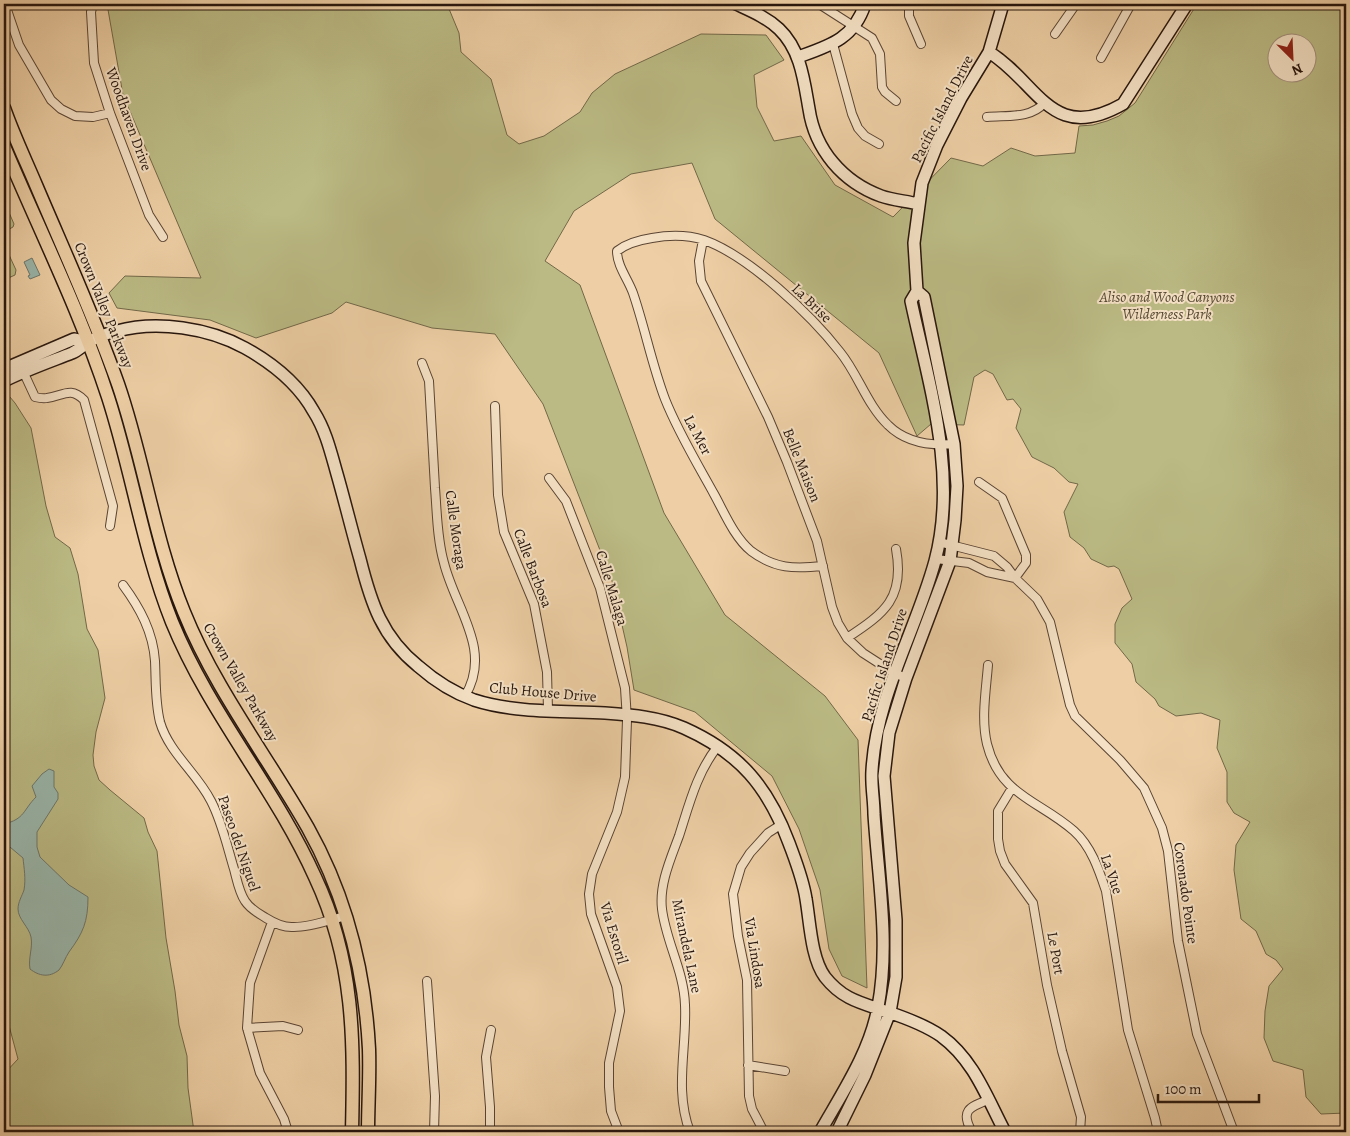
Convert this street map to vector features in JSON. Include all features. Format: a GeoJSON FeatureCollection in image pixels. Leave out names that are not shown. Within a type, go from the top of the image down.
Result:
{"type":"FeatureCollection","features":[{"type":"Feature","properties":{"kind":"main road","name":"Crown Valley Parkway"},"geometry":{"type":"LineString","coordinates":[[4,108],[100,337],[127,412],[165,558],[184,613],[210,666],[308,829],[333,880],[346,916],[354,944],[366,1004],[369,1052],[368,1132]]}},
{"type":"Feature","properties":{"kind":"main road","name":"Crown Valley Parkway"},"geometry":{"type":"LineString","coordinates":[[4,146],[88,342],[116,422],[148,549],[165,604],[177,634],[208,695],[310,865],[331,919],[346,976],[351,1006],[353,1038],[352,1132]]}},
{"type":"Feature","properties":{"kind":"street"},"geometry":{"type":"LineString","coordinates":[[5,4],[19,45],[51,100],[61,110],[75,116],[93,117],[110,113]]}},
{"type":"Feature","properties":{"kind":"street","name":"Woodhaven Drive"},"geometry":{"type":"LineString","coordinates":[[93,4],[91,12],[94,63],[110,113],[149,215],[163,237]]}},
{"type":"Feature","properties":{"kind":"street"},"geometry":{"type":"LineString","coordinates":[[736,4],[765,18],[779,29],[788,40],[798,57],[804,77],[811,122],[818,139],[836,167],[850,180],[867,190],[883,196],[918,204]]}},
{"type":"Feature","properties":{"kind":"street"},"geometry":{"type":"LineString","coordinates":[[819,4],[872,38],[880,54],[882,87],[896,101]]}},
{"type":"Feature","properties":{"kind":"street"},"geometry":{"type":"LineString","coordinates":[[798,57],[834,44],[845,36],[854,27],[865,4]]}},
{"type":"Feature","properties":{"kind":"street"},"geometry":{"type":"LineString","coordinates":[[909,4],[909,16],[921,44]]}},
{"type":"Feature","properties":{"kind":"street","name":"Pacific Island Drive"},"geometry":{"type":"LineString","coordinates":[[820,1132],[884,1011],[885,953],[872,771],[879,722],[894,673],[936,559],[944,508],[944,469],[911,301],[917,290],[914,248],[918,204],[922,183],[937,145],[961,98],[989,52],[1003,4]]}},
{"type":"Feature","properties":{"kind":"street"},"geometry":{"type":"LineString","coordinates":[[1055,34],[1076,4]]}},
{"type":"Feature","properties":{"kind":"street"},"geometry":{"type":"LineString","coordinates":[[1101,58],[1131,4]]}},
{"type":"Feature","properties":{"kind":"street"},"geometry":{"type":"LineString","coordinates":[[989,52],[1002,59],[1044,103],[1064,115],[1078,118],[1095,117],[1123,104],[1187,4]]}},
{"type":"Feature","properties":{"kind":"street"},"geometry":{"type":"LineString","coordinates":[[834,44],[858,128],[866,136],[879,144]]}},
{"type":"Feature","properties":{"kind":"street"},"geometry":{"type":"LineString","coordinates":[[987,117],[1026,114],[1038,110],[1044,103]]}},
{"type":"Feature","properties":{"kind":"street","name":"La Brise"},"geometry":{"type":"LineString","coordinates":[[617,251],[632,243],[661,236],[683,236],[703,240],[725,249],[785,295],[812,320],[841,353],[876,410],[888,425],[900,434],[919,443],[954,444]]}},
{"type":"Feature","properties":{"kind":"street","name":"Belle Maison"},"geometry":{"type":"LineString","coordinates":[[703,240],[699,261],[701,282],[768,417],[814,534],[832,607],[847,638],[864,653],[894,673],[906,678]]}},
{"type":"Feature","properties":{"kind":"street","name":"La Mer"},"geometry":{"type":"LineString","coordinates":[[617,251],[617,259],[632,291],[672,416],[734,529],[749,549],[775,565],[801,569],[823,566]]}},
{"type":"Feature","properties":{"kind":"street","name":"Pacific Island Drive"},"geometry":{"type":"LineString","coordinates":[[837,1132],[865,1075],[896,977],[896,920],[884,776],[889,733],[906,678],[950,561],[956,520],[957,486],[954,444],[924,297],[917,290]]}},
{"type":"Feature","properties":{"kind":"street","name":"Club House Drive"},"geometry":{"type":"LineString","coordinates":[[4,369],[21,367],[76,351],[88,342],[115,331],[139,326],[207,332],[239,345],[280,371],[314,411],[328,441],[369,593],[393,643],[432,677],[465,696],[500,706],[646,716],[679,725],[731,754],[762,788],[782,824],[804,883],[816,956],[826,978],[845,996],[858,1003],[921,1024],[938,1034],[959,1051],[976,1074],[1005,1132]]}},
{"type":"Feature","properties":{"kind":"street","name":"Calle Moraga"},"geometry":{"type":"LineString","coordinates":[[422,363],[429,381],[437,517],[443,562],[452,590],[473,638],[476,655],[472,681],[465,696]]}},
{"type":"Feature","properties":{"kind":"street"},"geometry":{"type":"LineString","coordinates":[[21,367],[35,397],[46,398],[70,392],[78,394],[84,400],[113,506],[110,526]]}},
{"type":"Feature","properties":{"kind":"street","name":"Club House Drive"},"geometry":{"type":"LineString","coordinates":[[4,381],[21,367]]}},
{"type":"Feature","properties":{"kind":"street","name":"Calle Barbosa"},"geometry":{"type":"LineString","coordinates":[[495,406],[498,495],[504,532],[534,604],[547,672],[548,710]]}},
{"type":"Feature","properties":{"kind":"street","name":"Calle Malaga"},"geometry":{"type":"LineString","coordinates":[[549,478],[566,501],[600,588],[625,688],[626,714]]}},
{"type":"Feature","properties":{"kind":"street"},"geometry":{"type":"LineString","coordinates":[[936,559],[969,563],[987,572],[1016,578],[1026,563],[1026,555],[1002,498],[979,482]]}},
{"type":"Feature","properties":{"kind":"street","name":"Coronado Pointe"},"geometry":{"type":"LineString","coordinates":[[939,542],[994,556],[1037,599],[1050,622],[1074,716],[1132,773],[1144,788],[1162,828],[1168,851],[1178,941],[1197,1034],[1234,1132]]}},
{"type":"Feature","properties":{"kind":"street"},"geometry":{"type":"LineString","coordinates":[[847,638],[868,624],[892,600],[898,583],[900,566],[896,549]]}},
{"type":"Feature","properties":{"kind":"street","name":"Paseo del Niguel"},"geometry":{"type":"LineString","coordinates":[[123,586],[142,615],[151,639],[155,660],[158,710],[167,738],[212,801],[245,901],[255,911],[272,922],[294,928],[346,916]]}},
{"type":"Feature","properties":{"kind":"street","name":"La Vue"},"geometry":{"type":"LineString","coordinates":[[988,664],[984,716],[986,738],[991,756],[1000,775],[1012,788],[1075,832],[1095,861],[1106,891],[1128,1030],[1156,1118],[1158,1132]]}},
{"type":"Feature","properties":{"kind":"street","name":"Via Estoril"},"geometry":{"type":"LineString","coordinates":[[619,1132],[611,1111],[608,1087],[610,1063],[620,1011],[617,987],[591,914],[589,894],[592,874],[616,812],[625,778],[626,714]]}},
{"type":"Feature","properties":{"kind":"street","name":"Mirandela Lane"},"geometry":{"type":"LineString","coordinates":[[690,1132],[684,1117],[682,1092],[684,988],[662,909],[661,893],[696,786],[710,756],[718,746]]}},
{"type":"Feature","properties":{"kind":"street","name":"Le Port"},"geometry":{"type":"LineString","coordinates":[[1012,788],[998,811],[998,839],[1005,864],[1033,903],[1047,986],[1062,1051],[1081,1116],[1080,1132]]}},
{"type":"Feature","properties":{"kind":"street","name":"Via Lindosa"},"geometry":{"type":"LineString","coordinates":[[764,1132],[752,1109],[749,1096],[747,980],[738,936],[733,894],[741,867],[750,853],[768,833],[782,824]]}},
{"type":"Feature","properties":{"kind":"street"},"geometry":{"type":"LineString","coordinates":[[272,922],[250,983],[247,1028],[260,1073],[284,1119],[288,1132]]}},
{"type":"Feature","properties":{"kind":"street"},"geometry":{"type":"LineString","coordinates":[[427,981],[435,1096],[434,1132]]}},
{"type":"Feature","properties":{"kind":"street"},"geometry":{"type":"LineString","coordinates":[[247,1028],[283,1026],[298,1030]]}},
{"type":"Feature","properties":{"kind":"street"},"geometry":{"type":"LineString","coordinates":[[490,1132],[486,1057],[491,1030]]}},
{"type":"Feature","properties":{"kind":"street"},"geometry":{"type":"LineString","coordinates":[[748,1065],[786,1071]]}},
{"type":"Feature","properties":{"kind":"street"},"geometry":{"type":"LineString","coordinates":[[972,1132],[966,1122],[966,1114],[971,1106],[988,1100]]}},
{"type":"Feature","properties":{"kind":"green space","name":"Aliso and Wood Canyons Wilderness Park"},"geometry":{"type":"Polygon","coordinates":[[[107,4],[447,4],[459,33],[461,52],[491,79],[507,135],[519,144],[544,136],[580,112],[592,93],[615,74],[701,34],[766,35],[784,60],[754,75],[757,107],[774,141],[801,136],[835,185],[893,217],[951,158],[983,166],[1011,148],[1035,156],[1075,153],[1079,126],[1107,121],[1119,116],[1135,103],[1197,4],[1346,4],[1346,1113],[1321,1114],[1306,1097],[1303,1070],[1273,1061],[1264,1038],[1265,1011],[1269,986],[1283,969],[1276,960],[1266,954],[1256,931],[1241,919],[1234,870],[1236,845],[1250,822],[1234,813],[1227,802],[1227,772],[1217,748],[1220,720],[1201,713],[1176,716],[1159,706],[1155,699],[1136,682],[1132,664],[1115,643],[1115,624],[1122,608],[1132,599],[1119,569],[1114,566],[1108,567],[1091,559],[1084,548],[1070,537],[1064,512],[1078,484],[1069,482],[1054,468],[1032,457],[1016,428],[1021,409],[1013,399],[1007,400],[993,374],[985,370],[974,377],[964,425],[931,424],[917,436],[879,353],[715,219],[692,163],[631,174],[574,211],[545,261],[580,285],[664,513],[725,615],[825,696],[858,740],[867,988],[842,976],[829,949],[820,890],[799,829],[772,776],[695,712],[634,690],[627,647],[612,581],[543,404],[495,334],[432,328],[346,302],[332,313],[256,338],[210,320],[117,308],[109,293],[125,276],[201,278],[123,95],[107,4]]]}},
{"type":"Feature","properties":{"kind":"green space"},"geometry":{"type":"Polygon","coordinates":[[[4,201],[14,224],[13,227],[4,232],[4,201]]]}},
{"type":"Feature","properties":{"kind":"green space"},"geometry":{"type":"Polygon","coordinates":[[[4,244],[16,270],[15,275],[4,280],[4,244]]]}},
{"type":"Feature","properties":{"kind":"green space"},"geometry":{"type":"Polygon","coordinates":[[[4,390],[31,428],[46,506],[55,537],[70,548],[78,574],[87,629],[98,650],[105,698],[96,732],[93,755],[94,766],[99,780],[144,818],[157,851],[166,938],[179,1025],[187,1056],[188,1088],[194,1132],[4,1132],[4,1074],[18,1059],[4,1007],[4,390]]]}},
{"type":"Feature","properties":{"kind":"shaded area"},"geometry":{"type":"Polygon","coordinates":[[[32,258],[40,275],[30,279],[24,262],[32,258]]]}},
{"type":"Feature","properties":{"kind":"shaded area"},"geometry":{"type":"Polygon","coordinates":[[[49,769],[54,771],[54,787],[58,793],[58,799],[37,832],[37,847],[40,857],[69,885],[88,897],[86,920],[78,939],[59,970],[52,974],[44,975],[30,969],[31,937],[18,913],[25,886],[23,858],[4,842],[4,824],[16,820],[23,814],[36,797],[32,786],[49,769]]]}}]}
